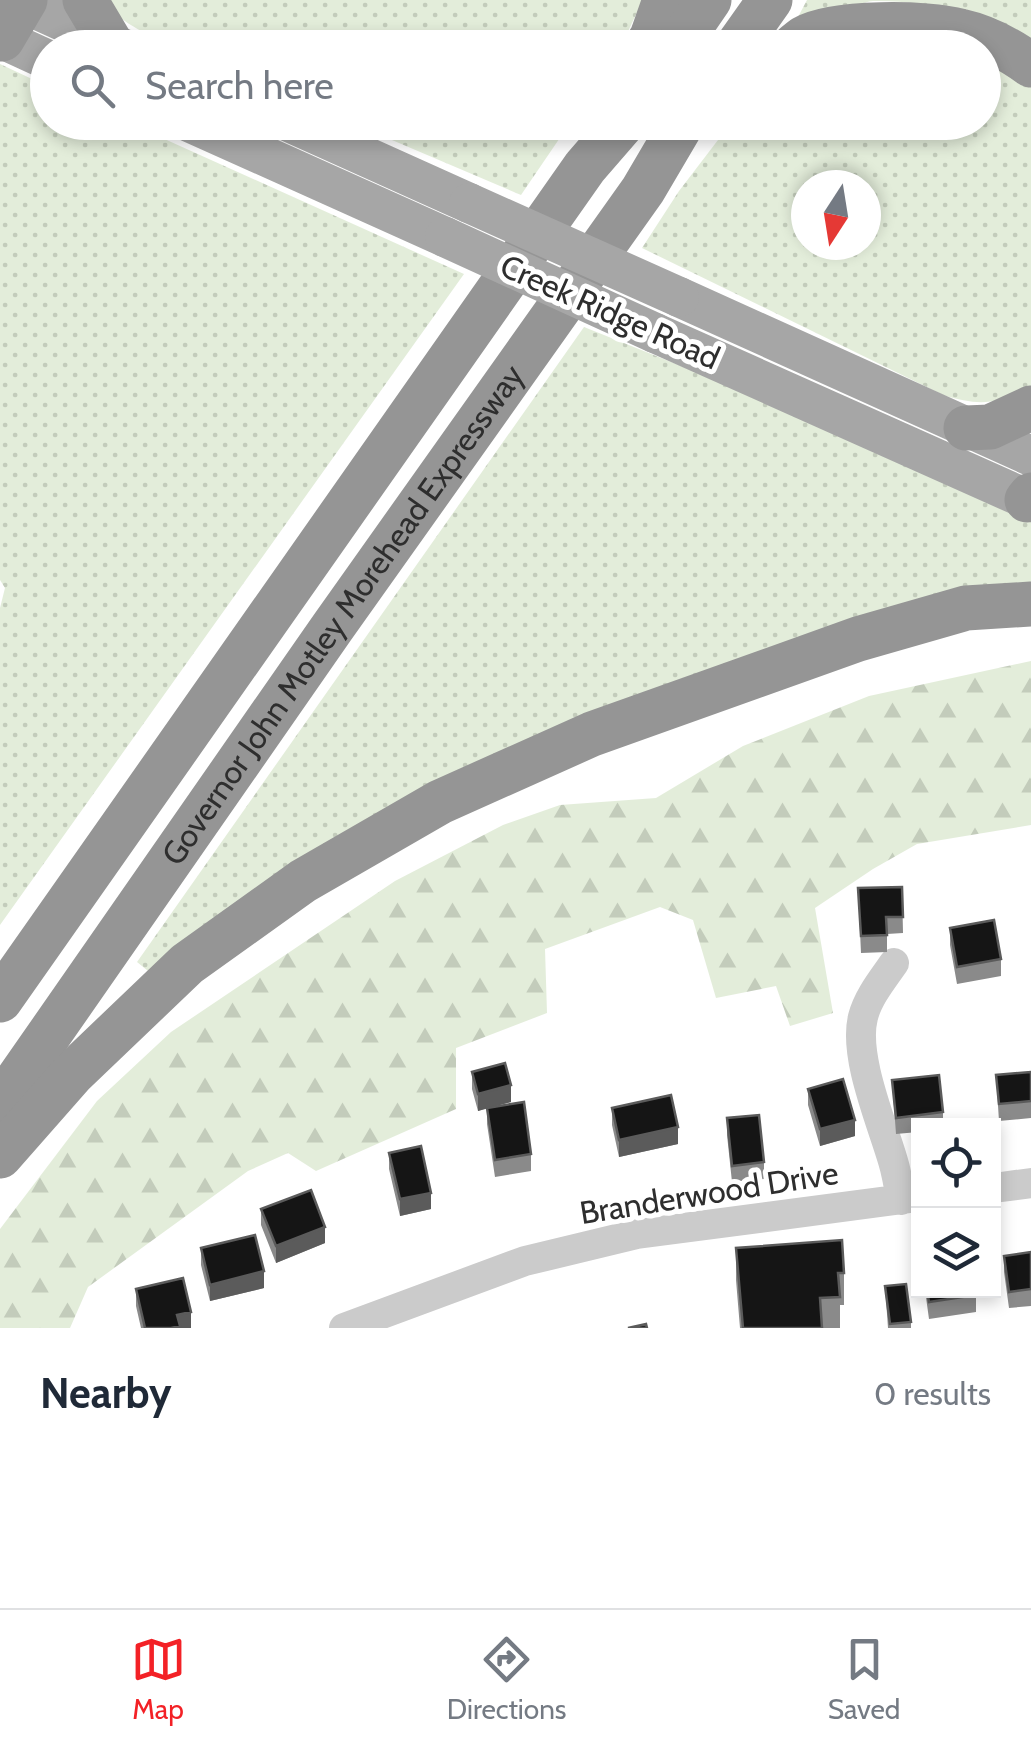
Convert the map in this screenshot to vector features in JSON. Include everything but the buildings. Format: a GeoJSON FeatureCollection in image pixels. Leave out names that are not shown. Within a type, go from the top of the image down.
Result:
{"type":"FeatureCollection","features":[{"type":"Feature","properties":{"kind":"highway"},"geometry":{"type":"LineString","coordinates":[[85,0],[106,30]]}},
{"type":"Feature","properties":{"kind":"highway"},"geometry":{"type":"LineString","coordinates":[[654,30],[665,0]]}},
{"type":"Feature","properties":{"kind":"highway"},"geometry":{"type":"LineString","coordinates":[[688,30],[709,0]]}},
{"type":"Feature","properties":{"kind":"highway"},"geometry":{"type":"LineString","coordinates":[[749,30],[770,0]]}},
{"type":"Feature","properties":{"kind":"highway"},"geometry":{"type":"LineString","coordinates":[[835,30],[911,26],[958,30]]}},
{"type":"Feature","properties":{"kind":"highway"},"geometry":{"type":"LineString","coordinates":[[1001,46],[1031,65]]}},
{"type":"Feature","properties":{"kind":"highway"},"geometry":{"type":"LineString","coordinates":[[585,168],[594,140]]}},
{"type":"Feature","properties":{"kind":"highway","name":"Governor John Motley Morehead Expressway"},"geometry":{"type":"LineString","coordinates":[[0,1000],[585,168],[609,140]]}},
{"type":"Feature","properties":{"kind":"highway","name":"Governor John Motley Morehead Expressway"},"geometry":{"type":"LineString","coordinates":[[0,1105],[643,190],[673,140]]}},
{"type":"Feature","properties":{"kind":"highway"},"geometry":{"type":"LineString","coordinates":[[643,190],[694,140]]}},
{"type":"Feature","properties":{"kind":"highway"},"geometry":{"type":"LineString","coordinates":[[966,428],[990,426],[1031,408]]}},
{"type":"Feature","properties":{"kind":"highway"},"geometry":{"type":"LineString","coordinates":[[0,1156],[73,1073],[187,964],[303,881],[440,802],[592,734],[858,639],[966,608],[1031,604]]}},
{"type":"Feature","properties":{"kind":"main road"},"geometry":{"type":"LineString","coordinates":[[13,16],[63,30]]}},
{"type":"Feature","properties":{"kind":"main road"},"geometry":{"type":"LineString","coordinates":[[13,16],[30,37]]}},
{"type":"Feature","properties":{"kind":"main road","name":"Creek Ridge Road"},"geometry":{"type":"LineString","coordinates":[[229,140],[655,333],[1030,488]]}},
{"type":"Feature","properties":{"kind":"main road","name":"Creek Ridge Road"},"geometry":{"type":"LineString","coordinates":[[329,140],[966,428],[1030,488]]}},
{"type":"Feature","properties":{"kind":"street"},"geometry":{"type":"LineString","coordinates":[[894,962],[874,993],[863,1017],[862,1030],[867,1076],[906,1158],[910,1199]]}},
{"type":"Feature","properties":{"kind":"street"},"geometry":{"type":"LineString","coordinates":[[1001,1187],[1031,1183]]}},
{"type":"Feature","properties":{"kind":"street","name":"Branderwood Drive"},"geometry":{"type":"LineString","coordinates":[[344,1328],[525,1262],[637,1234],[910,1199]]}},
{"type":"Feature","properties":{"kind":"green space"},"geometry":{"type":"Polygon","coordinates":[[[106,0],[643,0],[629,30],[141,30],[106,0]]]}},
{"type":"Feature","properties":{"kind":"green space"},"geometry":{"type":"Polygon","coordinates":[[[807,0],[1031,0],[1031,45],[974,19],[937,7],[896,1],[864,3],[816,19],[798,17],[807,0]]]}},
{"type":"Feature","properties":{"kind":"green space"},"geometry":{"type":"Polygon","coordinates":[[[0,64],[30,78],[30,140],[167,140],[464,274],[0,925],[0,608],[5,588],[0,580],[0,64]]]}},
{"type":"Feature","properties":{"kind":"green space"},"geometry":{"type":"Polygon","coordinates":[[[1001,65],[1031,86],[1031,387],[1008,397],[978,402],[943,395],[642,248],[718,140],[1001,140],[1001,65]]]}},
{"type":"Feature","properties":{"kind":"green space"},"geometry":{"type":"Polygon","coordinates":[[[392,140],[558,140],[521,195],[392,140]]]}},
{"type":"Feature","properties":{"kind":"green space"},"geometry":{"type":"Polygon","coordinates":[[[584,327],[721,382],[1031,521],[1031,588],[516,753],[153,975],[137,962],[584,327]]]}},
{"type":"Feature","properties":{"kind":"green space"},"geometry":{"type":"Polygon","coordinates":[[[1031,661],[1031,825],[917,844],[815,908],[833,1013],[790,1026],[776,986],[716,998],[693,920],[660,907],[545,949],[547,1013],[456,1048],[456,1109],[316,1171],[288,1153],[248,1171],[88,1287],[70,1328],[0,1328],[0,1229],[97,1101],[171,1032],[395,881],[503,825],[560,805],[656,798],[743,746],[869,696],[1031,661]]]}}]}
